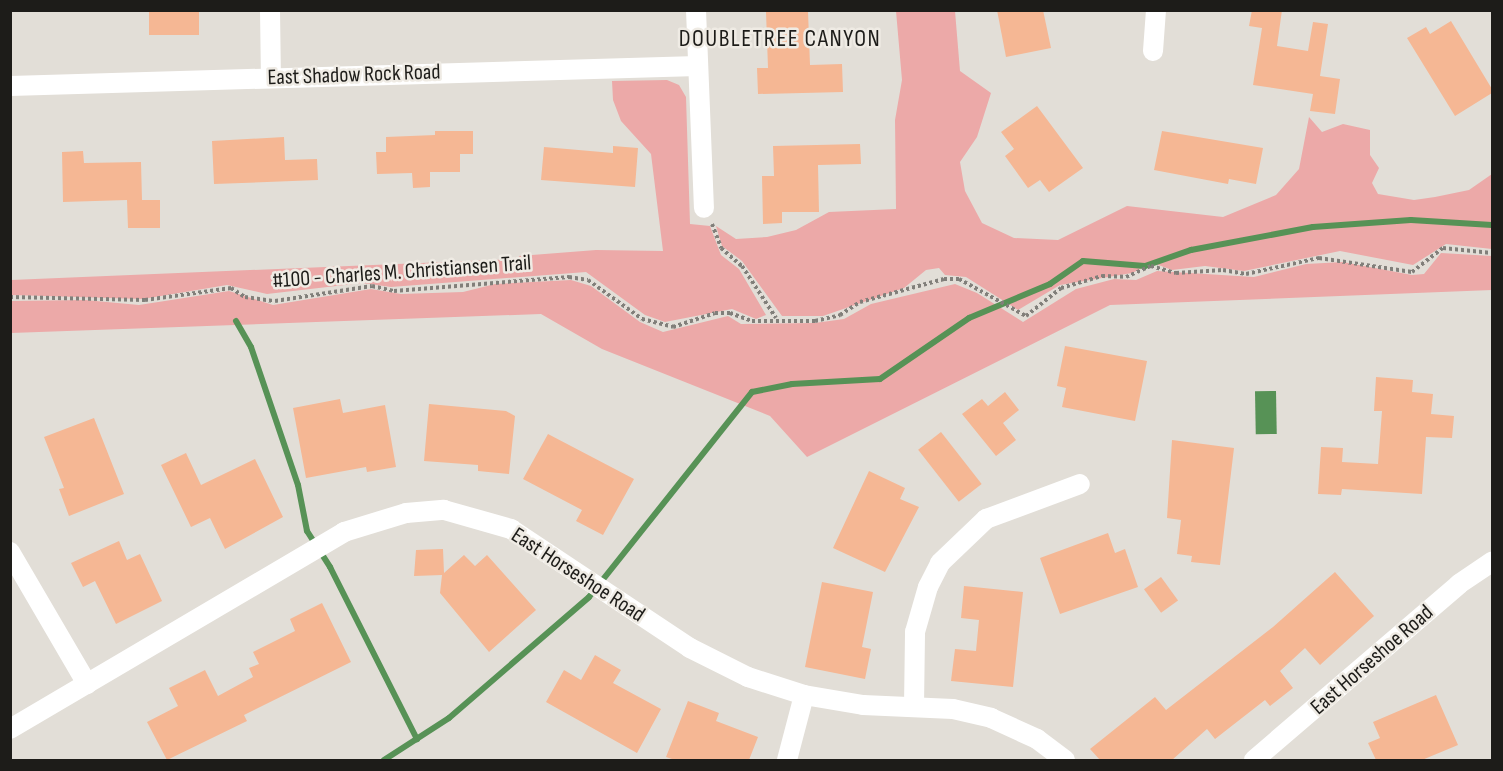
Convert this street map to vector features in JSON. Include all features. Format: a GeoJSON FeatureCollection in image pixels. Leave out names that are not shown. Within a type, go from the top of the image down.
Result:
{"type":"FeatureCollection","features":[{"type":"Feature","properties":{"kind":"street"},"geometry":{"type":"LineString","coordinates":[[270,10],[271,78]]}},
{"type":"Feature","properties":{"kind":"street"},"geometry":{"type":"LineString","coordinates":[[696,10],[704,208]]}},
{"type":"Feature","properties":{"kind":"street"},"geometry":{"type":"LineString","coordinates":[[1153,51],[1156,10]]}},
{"type":"Feature","properties":{"kind":"street","name":"East Shadow Rock Road"},"geometry":{"type":"LineString","coordinates":[[10,86],[698,66]]}},
{"type":"Feature","properties":{"kind":"street"},"geometry":{"type":"LineString","coordinates":[[914,706],[915,632],[928,587],[940,563],[986,519],[1080,484]]}},
{"type":"Feature","properties":{"kind":"street","name":"East Horseshoe Road"},"geometry":{"type":"LineString","coordinates":[[10,729],[344,532],[406,513],[444,510],[501,526],[720,665],[804,695],[863,705],[953,709],[991,718],[1037,739],[1065,760]]}},
{"type":"Feature","properties":{"kind":"street"},"geometry":{"type":"LineString","coordinates":[[10,552],[87,684]]}},
{"type":"Feature","properties":{"kind":"street","name":"East Horseshoe Road"},"geometry":{"type":"LineString","coordinates":[[1254,760],[1459,584],[1492,562]]}},
{"type":"Feature","properties":{"kind":"street"},"geometry":{"type":"LineString","coordinates":[[787,760],[804,695]]}},
{"type":"Feature","properties":{"kind":"path"},"geometry":{"type":"LineString","coordinates":[[704,208],[721,248],[742,266],[776,318]]}},
{"type":"Feature","properties":{"kind":"path","name":"#100 - Charles M. Christiansen Trail"},"geometry":{"type":"LineString","coordinates":[[10,297],[144,300],[231,288],[245,297],[275,302],[372,286],[394,291],[569,277],[588,280],[642,319],[659,326],[689,323],[715,313],[730,313],[752,321],[776,318],[815,321],[840,315],[860,302],[944,279],[959,279],[1026,316],[1061,288],[1102,276],[1126,277],[1151,266],[1176,273],[1223,270],[1246,274],[1279,264],[1327,258],[1412,272],[1443,248],[1492,253]]}},
{"type":"Feature","properties":{"kind":"shaded area"},"geometry":{"type":"Polygon","coordinates":[[[896,11],[955,11],[960,71],[991,93],[977,137],[960,162],[965,191],[982,223],[1014,238],[1058,240],[1127,206],[1223,217],[1276,195],[1299,169],[1309,117],[1322,132],[1343,124],[1370,130],[1370,155],[1379,168],[1372,183],[1378,194],[1414,200],[1435,197],[1469,190],[1492,174],[1492,249],[1446,244],[1413,265],[1340,251],[1244,271],[1205,266],[1172,270],[1153,263],[1132,273],[1060,285],[1018,310],[966,277],[945,275],[939,268],[926,270],[904,288],[823,316],[782,316],[742,261],[722,246],[716,226],[736,239],[767,237],[796,230],[829,212],[896,209],[895,120],[902,80],[896,11]]]}},
{"type":"Feature","properties":{"kind":"shaded area"},"geometry":{"type":"Polygon","coordinates":[[[667,80],[679,85],[686,97],[690,224],[710,226],[721,255],[739,269],[766,315],[756,319],[732,309],[665,322],[645,315],[586,272],[391,287],[362,283],[267,294],[227,285],[143,299],[11,295],[11,280],[518,259],[519,256],[596,250],[663,251],[651,154],[621,121],[613,100],[612,81],[667,80]]]}},
{"type":"Feature","properties":{"kind":"shaded area"},"geometry":{"type":"Polygon","coordinates":[[[1441,253],[1492,256],[1492,290],[1110,305],[807,457],[770,416],[602,349],[541,314],[11,333],[11,301],[85,300],[139,305],[229,291],[273,305],[371,289],[401,294],[463,292],[495,284],[571,280],[591,286],[640,322],[663,332],[728,316],[741,324],[815,323],[844,319],[871,304],[955,284],[977,293],[1023,322],[1076,289],[1114,279],[1136,280],[1157,271],[1254,277],[1306,264],[1343,262],[1412,275],[1424,274],[1441,253]]]}},
{"type":"Feature","properties":{"kind":"shaded area"},"geometry":{"type":"Polygon","coordinates":[[[1255,391],[1276,391],[1277,434],[1256,434],[1255,391]]]}},
{"type":"Feature","properties":{"kind":"building"},"geometry":{"type":"Polygon","coordinates":[[[149,10],[199,10],[199,35],[149,35],[149,10]]]}},
{"type":"Feature","properties":{"kind":"building"},"geometry":{"type":"Polygon","coordinates":[[[997,10],[1043,10],[1051,48],[1006,57],[997,10]]]}},
{"type":"Feature","properties":{"kind":"building"},"geometry":{"type":"Polygon","coordinates":[[[1252,10],[1282,10],[1277,46],[1308,51],[1313,22],[1328,24],[1320,76],[1340,79],[1335,114],[1310,111],[1313,94],[1253,85],[1262,28],[1249,26],[1252,10]]]}},
{"type":"Feature","properties":{"kind":"building"},"geometry":{"type":"Polygon","coordinates":[[[808,11],[810,65],[842,64],[843,92],[758,94],[757,68],[768,68],[766,12],[808,11]]]}},
{"type":"Feature","properties":{"kind":"building"},"geometry":{"type":"Polygon","coordinates":[[[1451,21],[1492,89],[1492,93],[1455,116],[1407,38],[1426,27],[1430,34],[1451,21]]]}},
{"type":"Feature","properties":{"kind":"building"},"geometry":{"type":"Polygon","coordinates":[[[1037,106],[1083,168],[1049,192],[1040,180],[1028,188],[1005,156],[1014,149],[1001,132],[1037,106]]]}},
{"type":"Feature","properties":{"kind":"building"},"geometry":{"type":"Polygon","coordinates":[[[435,131],[473,131],[473,154],[460,154],[460,172],[430,172],[430,187],[413,188],[412,173],[377,174],[376,152],[386,152],[386,137],[435,135],[435,131]]]}},
{"type":"Feature","properties":{"kind":"building"},"geometry":{"type":"Polygon","coordinates":[[[1162,131],[1263,148],[1256,184],[1229,179],[1228,184],[1154,170],[1162,131]]]}},
{"type":"Feature","properties":{"kind":"building"},"geometry":{"type":"Polygon","coordinates":[[[284,137],[285,160],[317,159],[318,180],[214,184],[212,141],[284,137]]]}},
{"type":"Feature","properties":{"kind":"building"},"geometry":{"type":"Polygon","coordinates":[[[860,144],[861,164],[818,165],[819,212],[782,212],[782,223],[763,224],[762,176],[774,176],[773,146],[860,144]]]}},
{"type":"Feature","properties":{"kind":"building"},"geometry":{"type":"Polygon","coordinates":[[[613,146],[638,148],[635,187],[541,180],[544,147],[613,153],[613,146]]]}},
{"type":"Feature","properties":{"kind":"building"},"geometry":{"type":"Polygon","coordinates":[[[83,151],[84,163],[141,162],[142,200],[160,200],[160,228],[128,228],[127,200],[63,202],[62,152],[83,151]]]}},
{"type":"Feature","properties":{"kind":"building"},"geometry":{"type":"Polygon","coordinates":[[[1065,346],[1147,361],[1135,421],[1062,407],[1066,388],[1057,386],[1065,346]]]}},
{"type":"Feature","properties":{"kind":"building"},"geometry":{"type":"Polygon","coordinates":[[[1376,377],[1413,380],[1412,392],[1433,394],[1431,414],[1454,416],[1452,438],[1426,437],[1422,494],[1342,489],[1341,495],[1318,494],[1321,447],[1343,448],[1342,462],[1378,464],[1382,411],[1374,411],[1376,377]]]}},
{"type":"Feature","properties":{"kind":"building"},"geometry":{"type":"Polygon","coordinates":[[[1005,392],[1019,410],[1003,423],[1016,440],[996,456],[962,414],[982,399],[988,406],[1005,392]]]}},
{"type":"Feature","properties":{"kind":"building"},"geometry":{"type":"Polygon","coordinates":[[[340,399],[343,413],[385,405],[396,467],[367,472],[366,467],[306,478],[293,408],[340,399]]]}},
{"type":"Feature","properties":{"kind":"building"},"geometry":{"type":"Polygon","coordinates":[[[429,404],[506,411],[515,416],[509,474],[478,471],[478,465],[424,461],[429,404]]]}},
{"type":"Feature","properties":{"kind":"building"},"geometry":{"type":"Polygon","coordinates":[[[94,418],[124,494],[69,516],[59,489],[64,488],[44,437],[94,418]]]}},
{"type":"Feature","properties":{"kind":"building"},"geometry":{"type":"Polygon","coordinates":[[[941,432],[982,484],[959,502],[918,450],[941,432]]]}},
{"type":"Feature","properties":{"kind":"building"},"geometry":{"type":"Polygon","coordinates":[[[548,434],[634,479],[603,535],[576,521],[582,510],[523,479],[548,434]]]}},
{"type":"Feature","properties":{"kind":"building"},"geometry":{"type":"Polygon","coordinates":[[[1172,440],[1234,448],[1220,565],[1191,562],[1192,556],[1177,554],[1181,520],[1167,518],[1172,440]]]}},
{"type":"Feature","properties":{"kind":"building"},"geometry":{"type":"Polygon","coordinates":[[[186,453],[201,485],[255,459],[283,517],[225,549],[210,518],[191,527],[161,465],[186,453]]]}},
{"type":"Feature","properties":{"kind":"building"},"geometry":{"type":"Polygon","coordinates":[[[869,471],[905,488],[900,499],[919,507],[885,572],[833,548],[869,471]]]}},
{"type":"Feature","properties":{"kind":"building"},"geometry":{"type":"Polygon","coordinates":[[[1108,533],[1115,553],[1125,549],[1138,587],[1060,614],[1040,558],[1108,533]]]}},
{"type":"Feature","properties":{"kind":"building"},"geometry":{"type":"Polygon","coordinates":[[[119,541],[127,560],[140,554],[162,601],[116,624],[95,581],[83,587],[71,563],[119,541]]]}},
{"type":"Feature","properties":{"kind":"building"},"geometry":{"type":"Polygon","coordinates":[[[443,549],[444,573],[464,555],[475,566],[487,555],[536,610],[489,652],[440,593],[442,575],[414,576],[416,550],[443,549]]]}},
{"type":"Feature","properties":{"kind":"building"},"geometry":{"type":"Polygon","coordinates":[[[1335,572],[1374,616],[1320,665],[1305,648],[1280,671],[1293,688],[1270,706],[1265,700],[1215,739],[1207,729],[1172,760],[1100,760],[1090,749],[1155,697],[1166,710],[1273,627],[1335,572]]]}},
{"type":"Feature","properties":{"kind":"building"},"geometry":{"type":"Polygon","coordinates":[[[1161,577],[1178,600],[1161,613],[1144,589],[1161,577]]]}},
{"type":"Feature","properties":{"kind":"building"},"geometry":{"type":"Polygon","coordinates":[[[822,582],[873,592],[862,647],[871,649],[865,679],[805,667],[822,582]]]}},
{"type":"Feature","properties":{"kind":"building"},"geometry":{"type":"Polygon","coordinates":[[[964,586],[1023,592],[1013,687],[951,681],[955,649],[976,651],[979,620],[961,618],[964,586]]]}},
{"type":"Feature","properties":{"kind":"building"},"geometry":{"type":"Polygon","coordinates":[[[322,603],[351,662],[244,715],[247,721],[167,760],[147,722],[178,706],[169,688],[205,670],[218,696],[253,677],[249,668],[259,664],[253,652],[295,631],[290,619],[322,603]]]}},
{"type":"Feature","properties":{"kind":"building"},"geometry":{"type":"Polygon","coordinates":[[[595,655],[621,670],[613,683],[661,709],[637,753],[546,702],[564,670],[581,680],[595,655]]]}},
{"type":"Feature","properties":{"kind":"building"},"geometry":{"type":"Polygon","coordinates":[[[1436,695],[1458,745],[1422,760],[1376,760],[1368,743],[1380,738],[1373,722],[1436,695]]]}},
{"type":"Feature","properties":{"kind":"building"},"geometry":{"type":"Polygon","coordinates":[[[688,701],[719,713],[716,721],[758,737],[749,760],[675,760],[666,757],[688,701]]]}},
{"type":"Feature","properties":{"kind":"waterway"},"geometry":{"type":"LineString","coordinates":[[384,760],[449,718],[589,597],[752,392],[792,384],[880,379],[969,318],[1050,284],[1083,261],[1145,266],[1191,250],[1313,227],[1411,220],[1492,225]]}},
{"type":"Feature","properties":{"kind":"waterway"},"geometry":{"type":"LineString","coordinates":[[236,321],[251,347],[298,485],[307,531],[330,567],[417,739]]}},
{"type":"Feature","properties":{"kind":"district","name":"DOUBLETREE CANYON"},"geometry":{"type":"Point","coordinates":[780,39]}}]}
